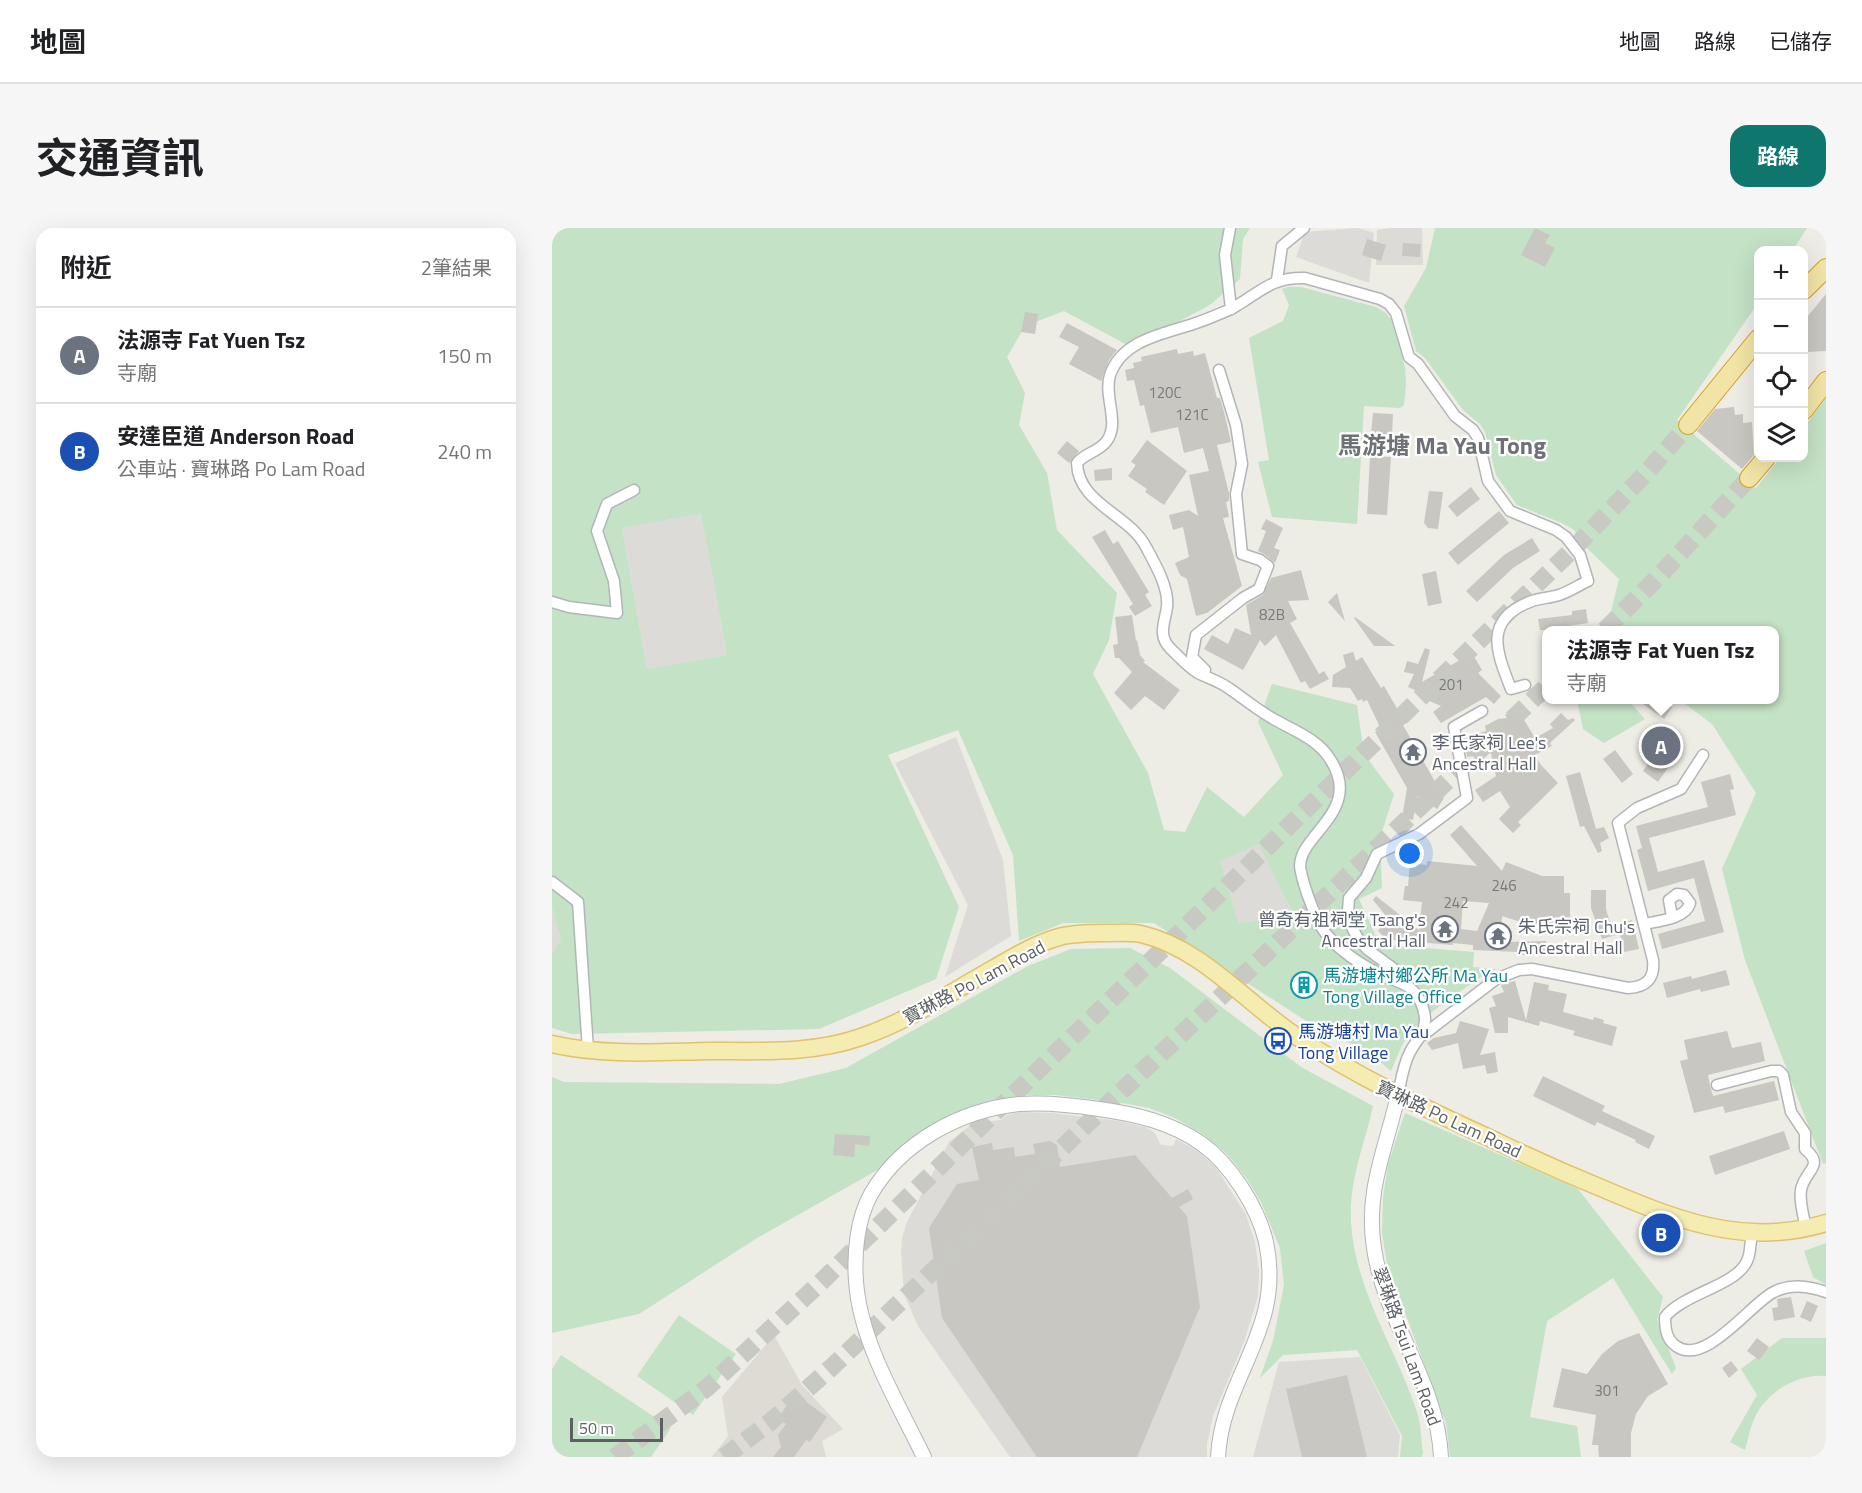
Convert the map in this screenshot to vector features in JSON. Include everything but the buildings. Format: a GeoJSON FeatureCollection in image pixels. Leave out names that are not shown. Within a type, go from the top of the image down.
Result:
{"type":"FeatureCollection","features":[{"type":"Feature","properties":{"kind":"highway"},"geometry":{"type":"LineString","coordinates":[[1808,285],[1826,268]]}},
{"type":"Feature","properties":{"kind":"highway"},"geometry":{"type":"LineString","coordinates":[[1688,425],[1754,344]]}},
{"type":"Feature","properties":{"kind":"highway"},"geometry":{"type":"LineString","coordinates":[[1805,408],[1826,381]]}},
{"type":"Feature","properties":{"kind":"highway"},"geometry":{"type":"LineString","coordinates":[[1749,478],[1763,462]]}},
{"type":"Feature","properties":{"kind":"main road","name":"寶琳路 Po Lam Road"},"geometry":{"type":"LineString","coordinates":[[552,1044],[620,1053],[777,1050],[834,1045],[894,1025],[1018,954],[1058,937],[1096,933],[1137,933],[1164,941],[1189,954],[1299,1038],[1357,1074],[1541,1163],[1644,1206],[1700,1225],[1752,1233],[1806,1229],[1826,1223]]}},
{"type":"Feature","properties":{"kind":"street"},"geometry":{"type":"LineString","coordinates":[[1230,228],[1225,255],[1231,309]]}},
{"type":"Feature","properties":{"kind":"street"},"geometry":{"type":"LineString","coordinates":[[1277,280],[1282,246],[1304,228]]}},
{"type":"Feature","properties":{"kind":"street"},"geometry":{"type":"LineString","coordinates":[[1224,685],[1196,671],[1168,647],[1162,632],[1167,597],[1145,546],[1137,532],[1125,521],[1095,501],[1080,478],[1077,463],[1082,456],[1099,449],[1107,441],[1112,430],[1108,388],[1110,375],[1126,351],[1161,333],[1194,324],[1231,309],[1277,280],[1305,278],[1380,299],[1389,304],[1396,313],[1408,357],[1418,364],[1455,416],[1473,430],[1478,438],[1488,481],[1510,512],[1556,530],[1566,537],[1580,555],[1588,580],[1558,595],[1536,600],[1515,609],[1506,616],[1497,633],[1498,654],[1511,689],[1525,685]]}},
{"type":"Feature","properties":{"kind":"street"},"geometry":{"type":"LineString","coordinates":[[1219,370],[1236,424],[1242,464],[1236,494],[1242,554],[1260,560],[1268,566],[1259,589],[1243,598],[1196,635],[1192,657],[1224,685],[1270,717],[1308,737],[1331,760],[1338,776],[1339,792],[1336,806],[1330,819],[1303,853],[1300,860],[1301,873],[1321,926],[1327,935],[1358,961],[1411,988]]}},
{"type":"Feature","properties":{"kind":"street"},"geometry":{"type":"LineString","coordinates":[[552,602],[569,607],[617,613],[614,581],[597,531],[607,504],[634,490]]}},
{"type":"Feature","properties":{"kind":"street"},"geometry":{"type":"LineString","coordinates":[[1423,1035],[1425,1018],[1423,1006],[1398,972],[1367,949],[1358,939],[1351,925],[1348,911],[1350,898],[1366,878],[1377,854],[1419,834],[1467,798],[1454,727],[1482,711]]}},
{"type":"Feature","properties":{"kind":"street"},"geometry":{"type":"LineString","coordinates":[[1398,1095],[1411,1050],[1423,1035],[1496,979],[1519,970],[1532,969],[1628,988],[1638,988],[1646,984],[1652,977],[1654,968],[1618,823],[1636,808],[1682,789],[1702,755]]}},
{"type":"Feature","properties":{"kind":"street"},"geometry":{"type":"LineString","coordinates":[[552,882],[578,902],[588,1050]]}},
{"type":"Feature","properties":{"kind":"street"},"geometry":{"type":"LineString","coordinates":[[1644,924],[1672,917]]}},
{"type":"Feature","properties":{"kind":"street"},"geometry":{"type":"LineString","coordinates":[[1717,1085],[1771,1071],[1779,1071],[1783,1075],[1791,1112],[1805,1133],[1805,1149],[1813,1155],[1815,1160],[1801,1188],[1800,1197],[1806,1229]]}},
{"type":"Feature","properties":{"kind":"street","name":"翠琳路 Tsui Lam Road"},"geometry":{"type":"LineString","coordinates":[[1398,1095],[1381,1153],[1373,1193],[1374,1248],[1382,1283],[1431,1408],[1439,1437],[1441,1457]]}},
{"type":"Feature","properties":{"kind":"street"},"geometry":{"type":"LineString","coordinates":[[924,1457],[869,1339],[861,1313],[856,1282],[856,1251],[861,1221],[870,1196],[885,1173],[909,1149],[936,1130],[963,1118],[990,1109],[1020,1104],[1119,1112],[1146,1117],[1172,1127],[1202,1143],[1225,1164],[1255,1211],[1264,1233],[1268,1255],[1270,1270],[1268,1299],[1255,1347],[1224,1419],[1218,1457]]}},
{"type":"Feature","properties":{"kind":"street"},"geometry":{"type":"LineString","coordinates":[[1752,1233],[1749,1254],[1741,1270],[1681,1303],[1665,1317],[1668,1337],[1675,1346],[1684,1350],[1695,1350],[1716,1340],[1772,1293],[1787,1287],[1800,1286],[1826,1292]]}},
{"type":"Feature","properties":{"kind":"shaded area"},"geometry":{"type":"Polygon","coordinates":[[[1358,228],[1374,233],[1369,283],[1296,257],[1305,232],[1358,228]]]}},
{"type":"Feature","properties":{"kind":"shaded area"},"geometry":{"type":"Polygon","coordinates":[[[1422,228],[1423,265],[1376,265],[1377,230],[1422,228]]]}},
{"type":"Feature","properties":{"kind":"shaded area"},"geometry":{"type":"Polygon","coordinates":[[[701,514],[727,655],[647,669],[622,528],[701,514]]]}},
{"type":"Feature","properties":{"kind":"shaded area"},"geometry":{"type":"Polygon","coordinates":[[[956,737],[1003,860],[1011,936],[945,977],[968,905],[895,763],[956,737]]]}},
{"type":"Feature","properties":{"kind":"shaded area"},"geometry":{"type":"Polygon","coordinates":[[[1260,843],[1294,917],[1237,923],[1220,861],[1260,843]]]}},
{"type":"Feature","properties":{"kind":"shaded area"},"geometry":{"type":"Polygon","coordinates":[[[552,907],[561,940],[552,953],[552,907]]]}},
{"type":"Feature","properties":{"kind":"shaded area"},"geometry":{"type":"Polygon","coordinates":[[[1020,1112],[1052,1113],[1119,1121],[1145,1127],[1154,1132],[1161,1145],[1173,1146],[1176,1139],[1198,1151],[1217,1169],[1246,1215],[1255,1242],[1259,1271],[1258,1296],[1244,1342],[1213,1416],[1207,1444],[1207,1457],[1010,1457],[918,1326],[904,1294],[901,1252],[907,1222],[949,1142],[978,1119],[983,1122],[1001,1120],[1007,1115],[1020,1112]]]}},
{"type":"Feature","properties":{"kind":"shaded area"},"geometry":{"type":"Polygon","coordinates":[[[774,1335],[802,1385],[843,1429],[822,1441],[826,1457],[712,1457],[728,1436],[722,1397],[774,1335]]]}},
{"type":"Feature","properties":{"kind":"shaded area"},"geometry":{"type":"Polygon","coordinates":[[[1360,1357],[1400,1435],[1398,1457],[1253,1457],[1279,1362],[1360,1357]]]}},
{"type":"Feature","properties":{"kind":"green space"},"geometry":{"type":"Polygon","coordinates":[[[552,228],[1250,228],[1243,239],[1240,279],[1210,305],[1131,347],[1064,311],[1025,326],[1007,357],[1025,393],[1019,425],[1047,473],[1057,530],[1117,593],[1109,640],[1093,674],[1148,773],[1164,830],[1185,832],[1207,787],[1244,817],[1283,775],[1258,722],[1272,684],[1357,705],[1364,754],[1394,794],[1380,838],[1382,888],[1359,899],[1375,934],[1388,945],[1474,952],[1473,967],[1497,969],[1488,972],[1458,993],[1417,1025],[1404,1042],[1391,1071],[1368,1052],[1311,1024],[1154,923],[1063,923],[1019,941],[1013,855],[958,730],[888,755],[959,907],[936,979],[819,1029],[572,1034],[552,1028],[552,953],[561,940],[552,907],[552,228]],[[701,514],[622,528],[647,669],[727,655],[701,514]],[[1259,844],[1220,861],[1238,923],[1294,916],[1259,844]],[[1309,972],[1292,978],[1300,999],[1317,992],[1309,972]]]}},
{"type":"Feature","properties":{"kind":"green space"},"geometry":{"type":"Polygon","coordinates":[[[1435,228],[1807,228],[1796,246],[1754,246],[1754,309],[1677,420],[1756,488],[1777,462],[1808,462],[1808,422],[1826,398],[1826,1163],[1823,1164],[1745,960],[1722,869],[1756,793],[1712,724],[1685,704],[1779,704],[1779,626],[1607,626],[1619,579],[1588,549],[1574,530],[1517,505],[1496,475],[1485,432],[1480,424],[1463,410],[1425,358],[1416,351],[1404,306],[1426,268],[1435,228]]]}},
{"type":"Feature","properties":{"kind":"green space"},"geometry":{"type":"Polygon","coordinates":[[[1301,287],[1376,307],[1386,313],[1392,321],[1405,367],[1404,405],[1400,408],[1364,406],[1357,524],[1272,517],[1258,462],[1269,460],[1249,338],[1283,321],[1289,305],[1282,289],[1301,287]]]}},
{"type":"Feature","properties":{"kind":"green space"},"geometry":{"type":"Polygon","coordinates":[[[1578,704],[1632,704],[1645,719],[1604,743],[1583,729],[1578,704]]]}},
{"type":"Feature","properties":{"kind":"green space"},"geometry":{"type":"Polygon","coordinates":[[[1130,948],[1170,968],[1301,1067],[1373,1106],[1352,1191],[1351,1222],[1354,1247],[1368,1296],[1417,1412],[1422,1457],[1400,1457],[1402,1436],[1357,1350],[1283,1355],[1260,1378],[1273,1341],[1284,1285],[1280,1248],[1261,1202],[1228,1155],[1204,1135],[1175,1118],[1149,1108],[1122,1103],[1056,1095],[1023,1095],[993,1100],[939,1121],[912,1140],[888,1164],[757,1238],[639,1314],[552,1333],[552,1077],[564,1082],[779,1084],[846,1068],[1028,966],[1071,949],[1130,948]]]}},
{"type":"Feature","properties":{"kind":"green space"},"geometry":{"type":"Polygon","coordinates":[[[1405,1113],[1578,1189],[1663,1297],[1657,1320],[1676,1368],[1672,1374],[1613,1278],[1547,1321],[1530,1417],[1577,1426],[1581,1457],[1450,1457],[1446,1423],[1387,1264],[1382,1233],[1383,1198],[1388,1164],[1405,1113]]]}},
{"type":"Feature","properties":{"kind":"green space"},"geometry":{"type":"Polygon","coordinates":[[[1826,1243],[1826,1285],[1813,1277],[1804,1251],[1826,1243]]]}},
{"type":"Feature","properties":{"kind":"green space"},"geometry":{"type":"Polygon","coordinates":[[[679,1315],[736,1354],[693,1415],[637,1376],[679,1315]]]}},
{"type":"Feature","properties":{"kind":"green space"},"geometry":{"type":"Polygon","coordinates":[[[1782,1338],[1826,1338],[1826,1376],[1794,1381],[1775,1392],[1760,1408],[1753,1421],[1745,1450],[1730,1442],[1757,1395],[1741,1369],[1782,1338]]]}},
{"type":"Feature","properties":{"kind":"green space"},"geometry":{"type":"Polygon","coordinates":[[[561,1355],[671,1428],[651,1457],[556,1457],[552,1454],[552,1369],[561,1355]]]}},
{"type":"Feature","properties":{"kind":"tunnel"},"geometry":{"type":"LineString","coordinates":[[615,1457],[708,1387],[820,1283],[1572,550],[1648,471],[1688,425]]}},
{"type":"Feature","properties":{"kind":"tunnel"},"geometry":{"type":"LineString","coordinates":[[1609,626],[1661,574],[1749,478]]}},
{"type":"Feature","properties":{"kind":"tunnel"},"geometry":{"type":"LineString","coordinates":[[724,1457],[769,1423],[833,1366],[1542,691]]}},
{"type":"Feature","properties":{"kind":"place","name":"法源寺 Fat Yuen Tsz"},"geometry":{"type":"Point","coordinates":[1661,746]}},
{"type":"Feature","properties":{"kind":"place","name":"李氏家祠 Lee's Ancestral Hall"},"geometry":{"type":"Point","coordinates":[1413,752]}},
{"type":"Feature","properties":{"kind":"place","name":"曾奇有祖祠堂 Tsang's Ancestral Hall"},"geometry":{"type":"Point","coordinates":[1445,929]}},
{"type":"Feature","properties":{"kind":"place","name":"朱氏宗祠 Chu's Ancestral Hall"},"geometry":{"type":"Point","coordinates":[1498,936]}},
{"type":"Feature","properties":{"kind":"place","name":"馬游塘村鄉公所 Ma Yau Tong Village Office"},"geometry":{"type":"Point","coordinates":[1304,985]}},
{"type":"Feature","properties":{"kind":"place","name":"馬游塘村 Ma Yau Tong Village"},"geometry":{"type":"Point","coordinates":[1278,1041]}},
{"type":"Feature","properties":{"kind":"place","name":"安達臣道 Anderson Road"},"geometry":{"type":"Point","coordinates":[1661,1233]}},
{"type":"Feature","properties":{"kind":"district","name":"馬游塘 Ma Yau Tong"},"geometry":{"type":"Point","coordinates":[1442,445]}}]}
